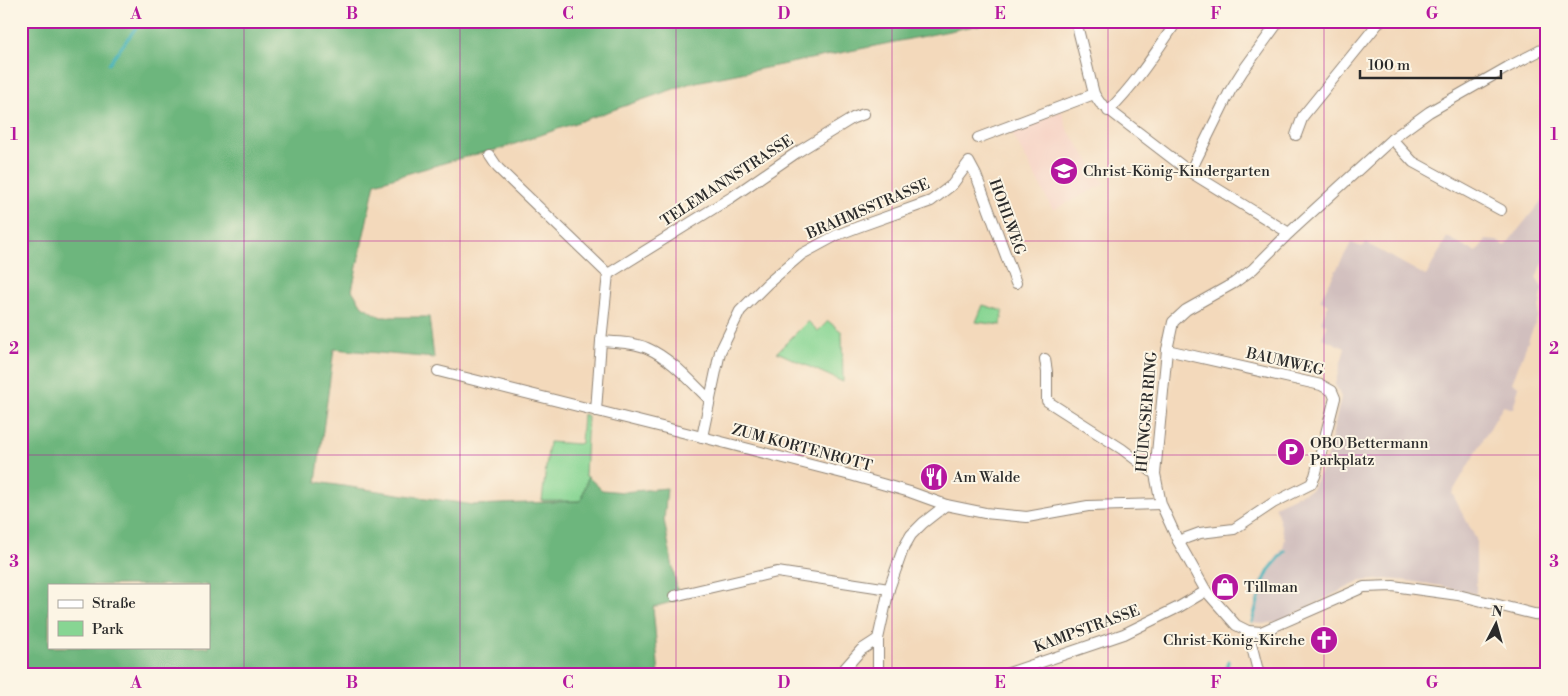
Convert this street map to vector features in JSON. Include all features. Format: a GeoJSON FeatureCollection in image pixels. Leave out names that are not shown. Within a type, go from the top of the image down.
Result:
{"type":"FeatureCollection","features":[{"type":"Feature","properties":{"kind":"street"},"geometry":{"type":"LineString","coordinates":[[1076,21],[1094,94],[1100,103],[1190,172],[1288,233]]}},
{"type":"Feature","properties":{"kind":"street"},"geometry":{"type":"LineString","coordinates":[[1108,111],[1121,98],[1149,62],[1177,21]]}},
{"type":"Feature","properties":{"kind":"street"},"geometry":{"type":"LineString","coordinates":[[1190,172],[1230,91],[1279,21]]}},
{"type":"Feature","properties":{"kind":"street"},"geometry":{"type":"LineString","coordinates":[[1296,135],[1302,116],[1380,21]]}},
{"type":"Feature","properties":{"kind":"street","name":"HÜINGSER RING"},"geometry":{"type":"LineString","coordinates":[[1248,632],[1236,626],[1206,591],[1178,541],[1161,504],[1155,474],[1167,350],[1172,322],[1181,313],[1234,283],[1252,269],[1288,233],[1392,139],[1429,112],[1547,47]]}},
{"type":"Feature","properties":{"kind":"street"},"geometry":{"type":"LineString","coordinates":[[978,138],[1094,94]]}},
{"type":"Feature","properties":{"kind":"street","name":"TELEMANNSTRASSE"},"geometry":{"type":"LineString","coordinates":[[608,274],[732,197],[796,153],[853,118],[864,114]]}},
{"type":"Feature","properties":{"kind":"street"},"geometry":{"type":"LineString","coordinates":[[1392,139],[1413,162],[1501,210]]}},
{"type":"Feature","properties":{"kind":"street"},"geometry":{"type":"LineString","coordinates":[[490,156],[498,168],[608,274],[596,411]]}},
{"type":"Feature","properties":{"kind":"street","name":"HOHLWEG"},"geometry":{"type":"LineString","coordinates":[[968,162],[976,175],[1016,283]]}},
{"type":"Feature","properties":{"kind":"street","name":"BRAHMSSTRASSE"},"geometry":{"type":"LineString","coordinates":[[702,437],[720,352],[740,311],[767,284],[802,254],[858,227],[931,201],[952,185],[968,162]]}},
{"type":"Feature","properties":{"kind":"street"},"geometry":{"type":"LineString","coordinates":[[601,342],[620,343],[646,348],[660,355],[710,400]]}},
{"type":"Feature","properties":{"kind":"street","name":"BAUMWEG"},"geometry":{"type":"LineString","coordinates":[[1167,350],[1321,385],[1332,391],[1335,398],[1315,476],[1311,484],[1273,503],[1234,529],[1200,533],[1178,541]]}},
{"type":"Feature","properties":{"kind":"street"},"geometry":{"type":"LineString","coordinates":[[1045,359],[1047,401],[1122,449],[1155,474]]}},
{"type":"Feature","properties":{"kind":"street","name":"ZUM KORTENROTT"},"geometry":{"type":"LineString","coordinates":[[438,371],[702,437],[910,492],[946,505],[985,513],[1027,517],[1088,506],[1161,504]]}},
{"type":"Feature","properties":{"kind":"street"},"geometry":{"type":"LineString","coordinates":[[878,675],[878,639],[889,589],[903,549],[911,535],[946,505]]}},
{"type":"Feature","properties":{"kind":"street"},"geometry":{"type":"LineString","coordinates":[[674,596],[777,572],[889,589]]}},
{"type":"Feature","properties":{"kind":"street"},"geometry":{"type":"LineString","coordinates":[[1259,675],[1248,632],[1261,632],[1364,588],[1393,586],[1458,595],[1532,614],[1547,615]]}},
{"type":"Feature","properties":{"kind":"street","name":"KAMPSTRASSE"},"geometry":{"type":"LineString","coordinates":[[1003,675],[1124,634],[1179,607],[1206,591]]}},
{"type":"Feature","properties":{"kind":"street"},"geometry":{"type":"LineString","coordinates":[[839,675],[861,650],[878,639]]}},
{"type":"Feature","properties":{"kind":"shaded area","name":"Christ-König-Kindergarten"},"geometry":{"type":"Polygon","coordinates":[[[1062,111],[1067,129],[1105,184],[1053,210],[1011,131],[1062,111]]]}},
{"type":"Feature","properties":{"kind":"shaded area"},"geometry":{"type":"Polygon","coordinates":[[[1547,194],[1547,255],[1536,278],[1543,289],[1537,318],[1512,383],[1519,386],[1513,409],[1503,406],[1452,493],[1476,539],[1476,594],[1409,581],[1387,579],[1361,581],[1279,621],[1264,624],[1250,623],[1260,583],[1283,548],[1285,539],[1275,506],[1312,489],[1327,458],[1341,397],[1335,384],[1345,348],[1322,338],[1328,325],[1321,322],[1328,305],[1320,300],[1351,243],[1362,247],[1366,243],[1426,276],[1447,237],[1476,252],[1486,240],[1497,241],[1505,246],[1547,194]]]}},
{"type":"Feature","properties":{"kind":"green space"},"geometry":{"type":"Polygon","coordinates":[[[21,21],[999,21],[691,83],[500,149],[468,156],[375,183],[352,290],[362,306],[381,317],[429,317],[434,358],[334,349],[316,482],[474,505],[581,501],[588,477],[602,490],[623,492],[667,488],[664,520],[679,600],[653,607],[659,675],[30,675],[31,670],[21,666],[21,21]]]}},
{"type":"Feature","properties":{"kind":"green space"},"geometry":{"type":"Polygon","coordinates":[[[983,305],[1003,311],[1001,325],[976,322],[983,305]]]}},
{"type":"Feature","properties":{"kind":"green space"},"geometry":{"type":"Polygon","coordinates":[[[808,321],[818,331],[828,321],[842,332],[843,382],[777,352],[808,321]]]}},
{"type":"Feature","properties":{"kind":"green space"},"geometry":{"type":"Polygon","coordinates":[[[583,414],[588,416],[585,475],[588,477],[581,501],[542,501],[549,442],[581,443],[583,414]]]}},
{"type":"Feature","properties":{"kind":"waterway"},"geometry":{"type":"LineString","coordinates":[[109,64],[141,21]]}},
{"type":"Feature","properties":{"kind":"waterway"},"geometry":{"type":"LineString","coordinates":[[1252,622],[1269,570],[1285,551]]}},
{"type":"Feature","properties":{"kind":"waterway"},"geometry":{"type":"LineString","coordinates":[[1224,675],[1229,661]]}},
{"type":"Feature","properties":{"kind":"place","name":"Christ-König-Kindergarten"},"geometry":{"type":"Point","coordinates":[1064,171]}},
{"type":"Feature","properties":{"kind":"place","name":"OBO Bettermann Parkplatz"},"geometry":{"type":"Point","coordinates":[1291,452]}},
{"type":"Feature","properties":{"kind":"place","name":"Am Walde"},"geometry":{"type":"Point","coordinates":[934,477]}},
{"type":"Feature","properties":{"kind":"place","name":"Tillman"},"geometry":{"type":"Point","coordinates":[1225,587]}},
{"type":"Feature","properties":{"kind":"place","name":"Christ-König-Kirche"},"geometry":{"type":"Point","coordinates":[1324,640]}}]}
